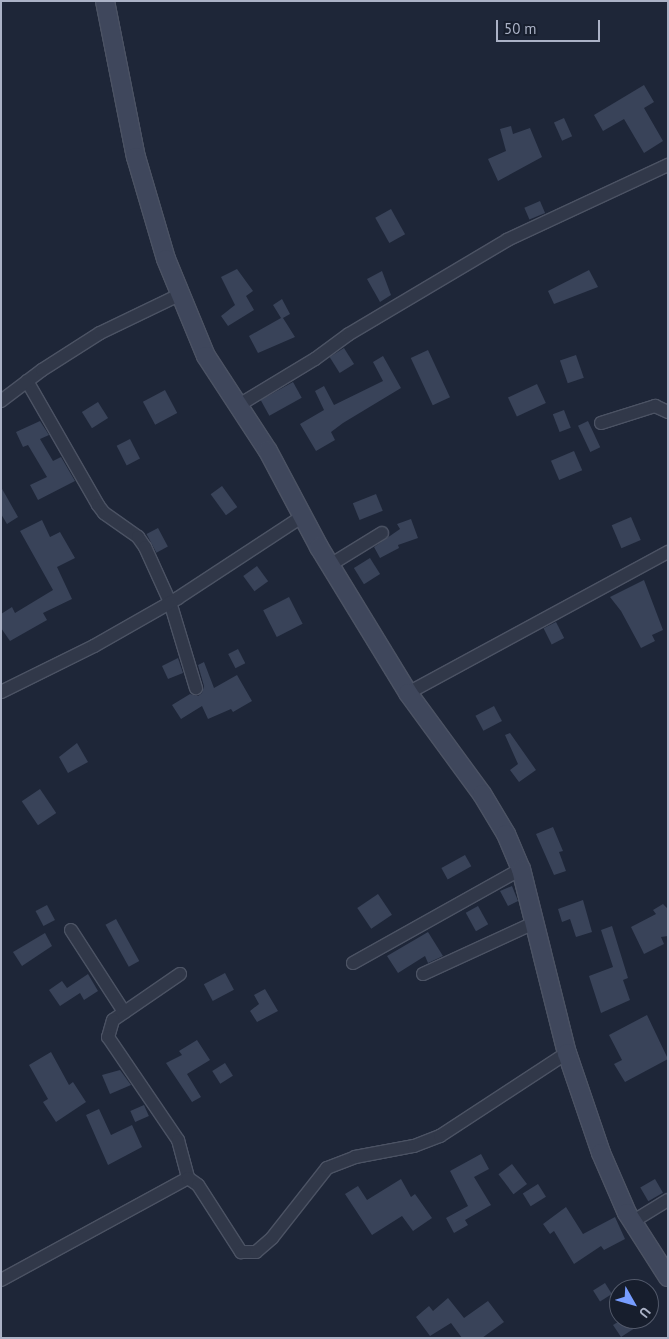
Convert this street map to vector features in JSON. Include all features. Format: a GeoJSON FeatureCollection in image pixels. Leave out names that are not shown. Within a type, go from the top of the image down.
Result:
{"type":"FeatureCollection","features":[{"type":"Feature","properties":{"kind":"main road"},"geometry":{"type":"LineString","coordinates":[[105,1],[136,156],[166,259],[206,356],[238,405],[330,565],[408,693],[482,794],[506,834],[521,869],[567,1053],[601,1153],[632,1222],[668,1277]]}},
{"type":"Feature","properties":{"kind":"street"},"geometry":{"type":"LineString","coordinates":[[238,405],[315,359],[349,334],[507,240],[668,165]]}},
{"type":"Feature","properties":{"kind":"street"},"geometry":{"type":"LineString","coordinates":[[1,401],[28,381],[120,322],[181,294]]}},
{"type":"Feature","properties":{"kind":"street"},"geometry":{"type":"LineString","coordinates":[[28,381],[98,505],[104,513],[138,537],[145,547],[170,602],[196,688]]}},
{"type":"Feature","properties":{"kind":"street"},"geometry":{"type":"LineString","coordinates":[[601,423],[655,406],[668,412]]}},
{"type":"Feature","properties":{"kind":"street"},"geometry":{"type":"LineString","coordinates":[[1,692],[94,646],[170,602],[229,567],[303,516]]}},
{"type":"Feature","properties":{"kind":"street"},"geometry":{"type":"LineString","coordinates":[[330,565],[382,533]]}},
{"type":"Feature","properties":{"kind":"street"},"geometry":{"type":"LineString","coordinates":[[408,693],[668,552]]}},
{"type":"Feature","properties":{"kind":"street"},"geometry":{"type":"LineString","coordinates":[[353,963],[521,869]]}},
{"type":"Feature","properties":{"kind":"street"},"geometry":{"type":"LineString","coordinates":[[423,974],[534,923]]}},
{"type":"Feature","properties":{"kind":"street"},"geometry":{"type":"LineString","coordinates":[[71,930],[124,1012]]}},
{"type":"Feature","properties":{"kind":"street"},"geometry":{"type":"LineString","coordinates":[[180,974],[113,1020],[108,1037],[178,1140],[188,1178],[198,1185],[241,1252],[256,1252],[272,1238],[326,1168],[355,1157],[414,1146],[440,1136],[567,1053]]}},
{"type":"Feature","properties":{"kind":"street"},"geometry":{"type":"LineString","coordinates":[[1,1280],[188,1178]]}},
{"type":"Feature","properties":{"kind":"street"},"geometry":{"type":"LineString","coordinates":[[632,1222],[668,1200]]}},
{"type":"Feature","properties":{"kind":"building"},"geometry":{"type":"Polygon","coordinates":[[[644,85],[654,102],[644,108],[663,141],[644,153],[624,119],[603,131],[594,115],[644,85]]]}},
{"type":"Feature","properties":{"kind":"building"},"geometry":{"type":"Polygon","coordinates":[[[564,118],[572,136],[562,141],[554,122],[564,118]]]}},
{"type":"Feature","properties":{"kind":"building"},"geometry":{"type":"Polygon","coordinates":[[[511,126],[513,134],[530,128],[542,157],[498,181],[488,159],[506,151],[500,129],[511,126]]]}},
{"type":"Feature","properties":{"kind":"building"},"geometry":{"type":"Polygon","coordinates":[[[540,201],[545,213],[529,220],[524,208],[540,201]]]}},
{"type":"Feature","properties":{"kind":"building"},"geometry":{"type":"Polygon","coordinates":[[[391,209],[405,234],[389,243],[375,218],[391,209]]]}},
{"type":"Feature","properties":{"kind":"building"},"geometry":{"type":"Polygon","coordinates":[[[237,269],[253,291],[246,296],[254,310],[228,326],[221,316],[235,305],[221,277],[237,269]]]}},
{"type":"Feature","properties":{"kind":"building"},"geometry":{"type":"Polygon","coordinates":[[[589,270],[598,287],[554,304],[548,291],[589,270]]]}},
{"type":"Feature","properties":{"kind":"building"},"geometry":{"type":"Polygon","coordinates":[[[382,271],[391,295],[380,302],[367,279],[382,271]]]}},
{"type":"Feature","properties":{"kind":"building"},"geometry":{"type":"Polygon","coordinates":[[[282,299],[290,314],[283,318],[295,337],[258,353],[249,336],[281,318],[273,305],[282,299]]]}},
{"type":"Feature","properties":{"kind":"building"},"geometry":{"type":"Polygon","coordinates":[[[344,348],[354,364],[340,373],[330,357],[344,348]]]}},
{"type":"Feature","properties":{"kind":"building"},"geometry":{"type":"Polygon","coordinates":[[[428,350],[450,397],[433,405],[411,358],[428,350]]]}},
{"type":"Feature","properties":{"kind":"building"},"geometry":{"type":"Polygon","coordinates":[[[576,355],[584,378],[568,383],[560,361],[576,355]]]}},
{"type":"Feature","properties":{"kind":"building"},"geometry":{"type":"Polygon","coordinates":[[[383,356],[401,388],[343,423],[331,432],[335,440],[316,451],[300,424],[324,410],[315,391],[324,386],[334,405],[383,381],[373,362],[383,356]]]}},
{"type":"Feature","properties":{"kind":"building"},"geometry":{"type":"Polygon","coordinates":[[[293,382],[302,398],[269,416],[261,400],[293,382]]]}},
{"type":"Feature","properties":{"kind":"building"},"geometry":{"type":"Polygon","coordinates":[[[537,384],[546,403],[517,417],[508,398],[537,384]]]}},
{"type":"Feature","properties":{"kind":"building"},"geometry":{"type":"Polygon","coordinates":[[[165,390],[177,413],[155,425],[143,402],[165,390]]]}},
{"type":"Feature","properties":{"kind":"building"},"geometry":{"type":"Polygon","coordinates":[[[98,402],[108,418],[92,428],[82,412],[98,402]]]}},
{"type":"Feature","properties":{"kind":"building"},"geometry":{"type":"Polygon","coordinates":[[[564,410],[571,428],[560,432],[553,414],[564,410]]]}},
{"type":"Feature","properties":{"kind":"building"},"geometry":{"type":"Polygon","coordinates":[[[40,421],[49,435],[40,439],[53,461],[61,457],[75,481],[38,500],[30,485],[47,477],[28,445],[23,447],[16,432],[40,421]]]}},
{"type":"Feature","properties":{"kind":"building"},"geometry":{"type":"Polygon","coordinates":[[[588,421],[600,447],[590,452],[578,426],[588,421]]]}},
{"type":"Feature","properties":{"kind":"building"},"geometry":{"type":"Polygon","coordinates":[[[130,439],[140,459],[127,465],[117,446],[130,439]]]}},
{"type":"Feature","properties":{"kind":"building"},"geometry":{"type":"Polygon","coordinates":[[[574,451],[582,470],[559,480],[551,461],[574,451]]]}},
{"type":"Feature","properties":{"kind":"building"},"geometry":{"type":"Polygon","coordinates":[[[222,486],[237,507],[226,515],[211,494],[222,486]]]}},
{"type":"Feature","properties":{"kind":"building"},"geometry":{"type":"Polygon","coordinates":[[[1,487],[18,517],[7,524],[1,514],[1,487]]]}},
{"type":"Feature","properties":{"kind":"building"},"geometry":{"type":"Polygon","coordinates":[[[376,494],[383,511],[360,520],[353,503],[376,494]]]}},
{"type":"Feature","properties":{"kind":"building"},"geometry":{"type":"Polygon","coordinates":[[[631,517],[641,540],[621,548],[612,525],[631,517]]]}},
{"type":"Feature","properties":{"kind":"building"},"geometry":{"type":"Polygon","coordinates":[[[411,519],[418,538],[398,545],[399,548],[380,558],[374,547],[400,529],[397,524],[411,519]]]}},
{"type":"Feature","properties":{"kind":"building"},"geometry":{"type":"Polygon","coordinates":[[[42,520],[50,537],[60,532],[75,558],[57,567],[72,599],[43,613],[47,620],[10,641],[1,628],[1,614],[12,607],[15,613],[53,590],[20,531],[42,520]]]}},
{"type":"Feature","properties":{"kind":"building"},"geometry":{"type":"Polygon","coordinates":[[[158,528],[168,547],[156,553],[147,534],[158,528]]]}},
{"type":"Feature","properties":{"kind":"building"},"geometry":{"type":"Polygon","coordinates":[[[370,558],[380,574],[364,584],[354,568],[370,558]]]}},
{"type":"Feature","properties":{"kind":"building"},"geometry":{"type":"Polygon","coordinates":[[[257,566],[268,581],[254,591],[243,576],[257,566]]]}},
{"type":"Feature","properties":{"kind":"building"},"geometry":{"type":"Polygon","coordinates":[[[644,580],[663,630],[652,635],[655,641],[641,648],[621,611],[610,597],[644,580]]]}},
{"type":"Feature","properties":{"kind":"building"},"geometry":{"type":"Polygon","coordinates":[[[289,597],[303,624],[277,637],[263,610],[289,597]]]}},
{"type":"Feature","properties":{"kind":"building"},"geometry":{"type":"Polygon","coordinates":[[[556,622],[564,638],[552,644],[544,628],[556,622]]]}},
{"type":"Feature","properties":{"kind":"building"},"geometry":{"type":"Polygon","coordinates":[[[238,649],[245,663],[235,668],[228,654],[238,649]]]}},
{"type":"Feature","properties":{"kind":"building"},"geometry":{"type":"Polygon","coordinates":[[[178,658],[183,673],[168,679],[162,666],[178,658]]]}},
{"type":"Feature","properties":{"kind":"building"},"geometry":{"type":"Polygon","coordinates":[[[204,662],[214,688],[237,675],[252,701],[233,712],[231,709],[208,719],[202,706],[181,719],[172,705],[190,694],[198,696],[202,693],[204,686],[198,665],[204,662]]]}},
{"type":"Feature","properties":{"kind":"building"},"geometry":{"type":"Polygon","coordinates":[[[494,706],[502,721],[483,731],[475,716],[494,706]]]}},
{"type":"Feature","properties":{"kind":"building"},"geometry":{"type":"Polygon","coordinates":[[[510,733],[536,770],[519,782],[510,770],[518,764],[505,735],[510,733]]]}},
{"type":"Feature","properties":{"kind":"building"},"geometry":{"type":"Polygon","coordinates":[[[77,743],[88,762],[68,773],[59,757],[77,743]]]}},
{"type":"Feature","properties":{"kind":"building"},"geometry":{"type":"Polygon","coordinates":[[[40,789],[56,813],[38,825],[22,801],[40,789]]]}},
{"type":"Feature","properties":{"kind":"building"},"geometry":{"type":"Polygon","coordinates":[[[553,827],[563,851],[559,852],[566,871],[554,875],[536,834],[553,827]]]}},
{"type":"Feature","properties":{"kind":"building"},"geometry":{"type":"Polygon","coordinates":[[[465,855],[471,866],[448,879],[441,868],[465,855]]]}},
{"type":"Feature","properties":{"kind":"building"},"geometry":{"type":"Polygon","coordinates":[[[512,886],[518,901],[508,906],[500,891],[512,886]]]}},
{"type":"Feature","properties":{"kind":"building"},"geometry":{"type":"Polygon","coordinates":[[[378,894],[392,915],[371,929],[357,908],[378,894]]]}},
{"type":"Feature","properties":{"kind":"building"},"geometry":{"type":"Polygon","coordinates":[[[583,900],[592,932],[576,937],[570,919],[562,922],[558,909],[583,900]]]}},
{"type":"Feature","properties":{"kind":"building"},"geometry":{"type":"Polygon","coordinates":[[[663,904],[668,909],[668,936],[661,937],[664,944],[644,954],[631,927],[656,914],[653,910],[663,904]]]}},
{"type":"Feature","properties":{"kind":"building"},"geometry":{"type":"Polygon","coordinates":[[[47,905],[55,920],[44,926],[36,911],[47,905]]]}},
{"type":"Feature","properties":{"kind":"building"},"geometry":{"type":"Polygon","coordinates":[[[478,906],[488,924],[476,931],[466,913],[478,906]]]}},
{"type":"Feature","properties":{"kind":"building"},"geometry":{"type":"Polygon","coordinates":[[[116,919],[139,961],[129,967],[106,925],[116,919]]]}},
{"type":"Feature","properties":{"kind":"building"},"geometry":{"type":"Polygon","coordinates":[[[612,926],[628,978],[623,980],[630,1000],[601,1013],[589,976],[613,967],[601,930],[612,926]]]}},
{"type":"Feature","properties":{"kind":"building"},"geometry":{"type":"Polygon","coordinates":[[[428,932],[443,956],[428,963],[425,956],[398,973],[387,956],[428,932]]]}},
{"type":"Feature","properties":{"kind":"building"},"geometry":{"type":"Polygon","coordinates":[[[45,933],[52,946],[22,966],[13,952],[45,933]]]}},
{"type":"Feature","properties":{"kind":"building"},"geometry":{"type":"Polygon","coordinates":[[[225,973],[234,990],[213,1001],[204,984],[225,973]]]}},
{"type":"Feature","properties":{"kind":"building"},"geometry":{"type":"Polygon","coordinates":[[[88,974],[98,991],[84,1000],[80,993],[60,1006],[49,990],[62,981],[67,988],[88,974]]]}},
{"type":"Feature","properties":{"kind":"building"},"geometry":{"type":"Polygon","coordinates":[[[265,989],[278,1011],[257,1022],[250,1011],[259,1004],[254,995],[265,989]]]}},
{"type":"Feature","properties":{"kind":"building"},"geometry":{"type":"Polygon","coordinates":[[[647,1015],[668,1059],[625,1082],[614,1064],[622,1060],[609,1035],[647,1015]]]}},
{"type":"Feature","properties":{"kind":"building"},"geometry":{"type":"Polygon","coordinates":[[[197,1040],[210,1060],[187,1074],[201,1097],[192,1102],[166,1063],[182,1055],[179,1051],[197,1040]]]}},
{"type":"Feature","properties":{"kind":"building"},"geometry":{"type":"Polygon","coordinates":[[[51,1052],[69,1085],[73,1082],[86,1102],[56,1122],[43,1102],[48,1099],[29,1065],[51,1052]]]}},
{"type":"Feature","properties":{"kind":"building"},"geometry":{"type":"Polygon","coordinates":[[[225,1063],[233,1076],[220,1084],[212,1071],[225,1063]]]}},
{"type":"Feature","properties":{"kind":"building"},"geometry":{"type":"Polygon","coordinates":[[[120,1070],[131,1085],[110,1094],[102,1075],[120,1070]]]}},
{"type":"Feature","properties":{"kind":"building"},"geometry":{"type":"Polygon","coordinates":[[[144,1105],[149,1116],[135,1122],[130,1111],[144,1105]]]}},
{"type":"Feature","properties":{"kind":"building"},"geometry":{"type":"Polygon","coordinates":[[[99,1109],[111,1135],[132,1125],[142,1147],[108,1165],[86,1115],[99,1109]]]}},
{"type":"Feature","properties":{"kind":"building"},"geometry":{"type":"Polygon","coordinates":[[[481,1154],[489,1169],[474,1177],[491,1205],[465,1220],[468,1225],[454,1233],[446,1218],[468,1206],[450,1171],[481,1154]]]}},
{"type":"Feature","properties":{"kind":"building"},"geometry":{"type":"Polygon","coordinates":[[[512,1164],[527,1184],[513,1194],[498,1174],[512,1164]]]}},
{"type":"Feature","properties":{"kind":"building"},"geometry":{"type":"Polygon","coordinates":[[[401,1179],[411,1197],[415,1194],[432,1218],[413,1231],[402,1216],[372,1235],[345,1194],[358,1186],[367,1200],[401,1179]]]}},
{"type":"Feature","properties":{"kind":"building"},"geometry":{"type":"Polygon","coordinates":[[[655,1179],[663,1193],[648,1201],[640,1188],[655,1179]]]}},
{"type":"Feature","properties":{"kind":"building"},"geometry":{"type":"Polygon","coordinates":[[[538,1184],[546,1197],[531,1206],[523,1194],[538,1184]]]}},
{"type":"Feature","properties":{"kind":"building"},"geometry":{"type":"Polygon","coordinates":[[[566,1207],[583,1234],[615,1217],[625,1239],[604,1250],[601,1246],[574,1264],[554,1231],[550,1234],[543,1224],[566,1207]]]}},
{"type":"Feature","properties":{"kind":"building"},"geometry":{"type":"Polygon","coordinates":[[[605,1283],[609,1289],[609,1296],[600,1301],[593,1290],[605,1283]]]}},
{"type":"Feature","properties":{"kind":"building"},"geometry":{"type":"Polygon","coordinates":[[[448,1298],[464,1318],[488,1301],[504,1322],[482,1338],[462,1338],[451,1323],[430,1336],[416,1317],[429,1306],[433,1311],[448,1298]]]}},
{"type":"Feature","properties":{"kind":"building"},"geometry":{"type":"Polygon","coordinates":[[[616,1329],[633,1329],[621,1337],[616,1329]]]}}]}
